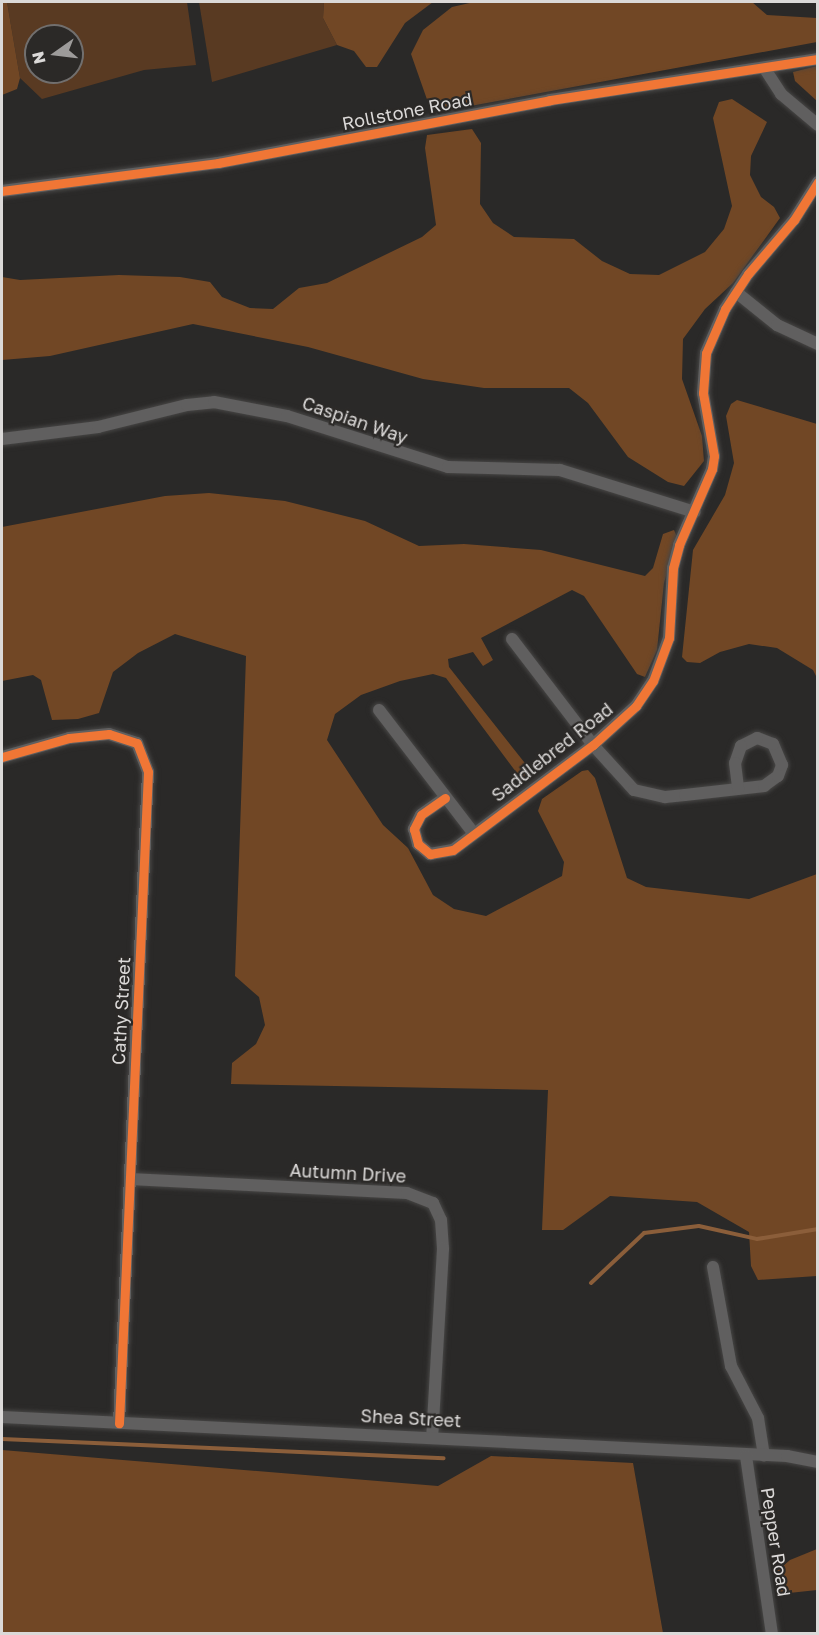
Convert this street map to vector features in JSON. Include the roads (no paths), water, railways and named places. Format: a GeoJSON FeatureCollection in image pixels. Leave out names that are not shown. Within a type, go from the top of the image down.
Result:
{"type":"FeatureCollection","features":[{"type":"Feature","properties":{"kind":"street","name":"Rollstone Road"},"geometry":{"type":"LineString","coordinates":[[2,191],[208,164],[550,100],[765,69],[818,59]]}},
{"type":"Feature","properties":{"kind":"street"},"geometry":{"type":"LineString","coordinates":[[765,69],[781,94],[818,125]]}},
{"type":"Feature","properties":{"kind":"street","name":"Saddlebred Road"},"geometry":{"type":"LineString","coordinates":[[445,798],[417,821],[418,844],[430,854],[446,854],[474,834],[592,745],[636,706],[663,659],[671,627],[674,568],[714,456],[703,393],[706,353],[715,328],[736,292],[794,220],[818,182]]}},
{"type":"Feature","properties":{"kind":"street"},"geometry":{"type":"LineString","coordinates":[[736,292],[777,325],[818,344]]}},
{"type":"Feature","properties":{"kind":"street","name":"Caspian Way"},"geometry":{"type":"LineString","coordinates":[[2,439],[98,427],[187,405],[214,402],[287,416],[448,468],[560,470],[695,512]]}},
{"type":"Feature","properties":{"kind":"street"},"geometry":{"type":"LineString","coordinates":[[512,639],[592,745],[619,776],[648,795],[665,797],[738,789],[764,786],[778,776],[782,759],[774,744],[757,738],[741,746],[735,763],[738,789]]}},
{"type":"Feature","properties":{"kind":"street"},"geometry":{"type":"LineString","coordinates":[[379,710],[474,834]]}},
{"type":"Feature","properties":{"kind":"street","name":"Cathy Street"},"geometry":{"type":"LineString","coordinates":[[2,757],[96,734],[129,738],[144,752],[148,785],[119,1423]]}},
{"type":"Feature","properties":{"kind":"street","name":"Autumn Drive"},"geometry":{"type":"LineString","coordinates":[[130,1179],[407,1193],[433,1203],[441,1220],[443,1249],[432,1437]]}},
{"type":"Feature","properties":{"kind":"street"},"geometry":{"type":"LineString","coordinates":[[713,1267],[731,1366],[758,1418],[764,1456]]}},
{"type":"Feature","properties":{"kind":"street","name":"Shea Street"},"geometry":{"type":"LineString","coordinates":[[2,1417],[432,1437],[764,1456],[818,1462]]}},
{"type":"Feature","properties":{"kind":"street","name":"Pepper Road"},"geometry":{"type":"LineString","coordinates":[[746,1456],[772,1634]]}},
{"type":"Feature","properties":{"kind":"waterway"},"geometry":{"type":"LineString","coordinates":[[591,1283],[644,1233],[699,1226],[757,1239],[818,1229]]}},
{"type":"Feature","properties":{"kind":"waterway"},"geometry":{"type":"LineString","coordinates":[[2,1439],[444,1458]]}}]}
